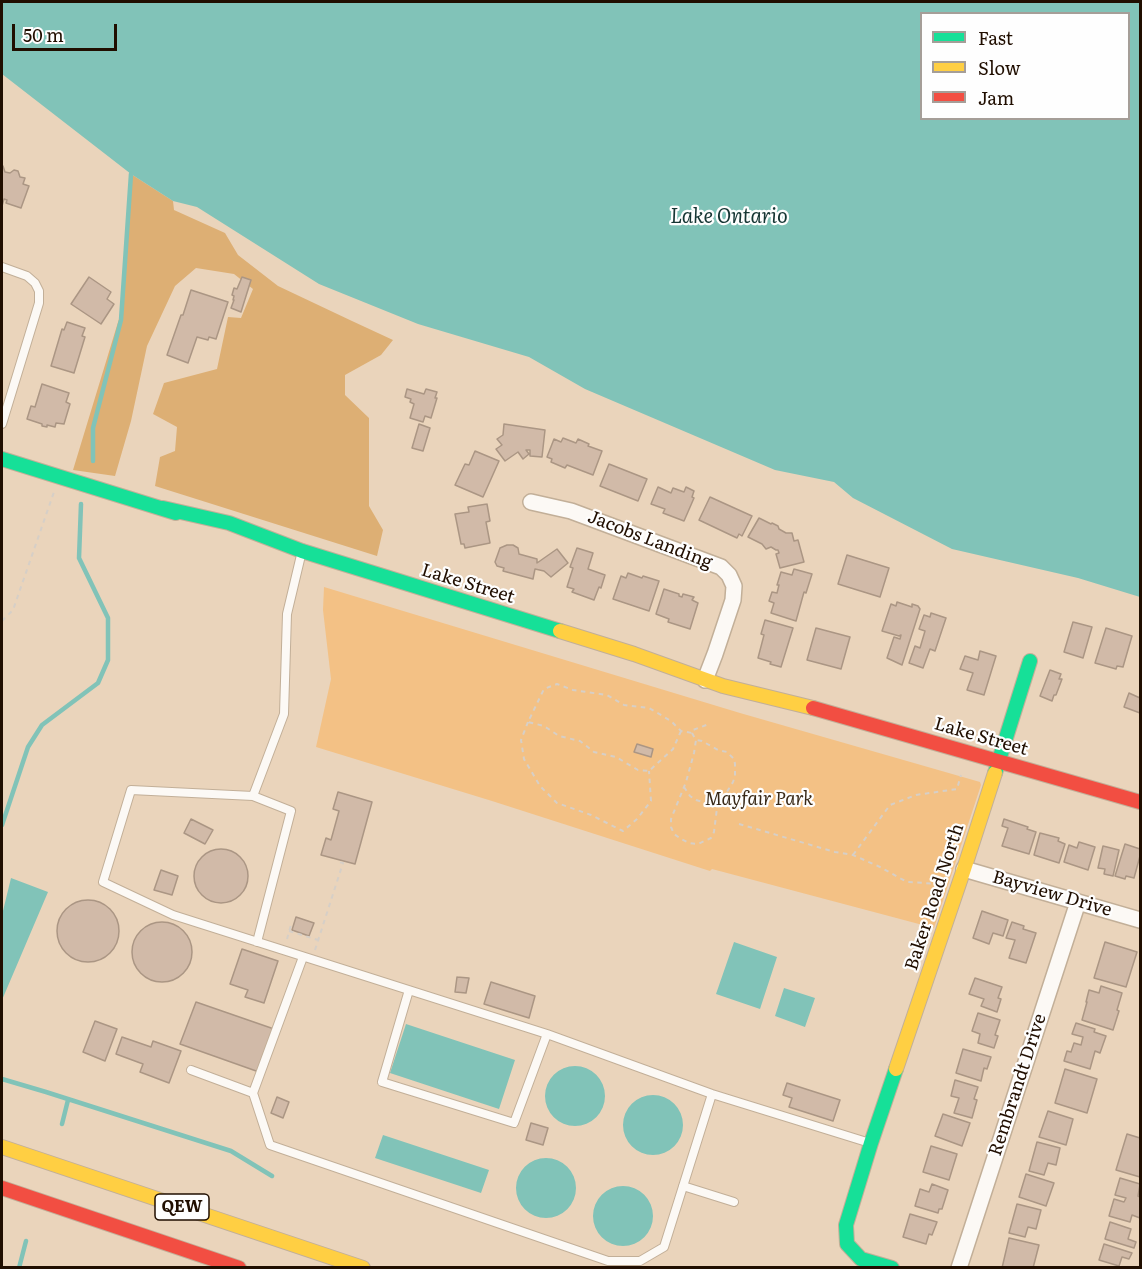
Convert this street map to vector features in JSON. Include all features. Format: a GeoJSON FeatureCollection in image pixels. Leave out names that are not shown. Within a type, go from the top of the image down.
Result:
{"type":"FeatureCollection","features":[{"type":"Feature","properties":{"kind":"main road","name":"Lake Street"},"geometry":{"type":"LineString","coordinates":[[2,459],[162,508],[226,533],[297,550],[707,676],[1140,802]]}},
{"type":"Feature","properties":{"kind":"main road","name":"Baker Road North"},"geometry":{"type":"LineString","coordinates":[[892,1268],[861,1258],[847,1244],[846,1224],[871,1143],[964,869],[1030,661]]}},
{"type":"Feature","properties":{"kind":"main road","name":"QEW"},"geometry":{"type":"LineString","coordinates":[[2,1147],[363,1268]]}},
{"type":"Feature","properties":{"kind":"main road","name":"QEW"},"geometry":{"type":"LineString","coordinates":[[2,1188],[239,1268]]}},
{"type":"Feature","properties":{"kind":"street","name":"Jacobs Landing"},"geometry":{"type":"LineString","coordinates":[[531,502],[571,511],[722,567],[729,574],[734,586],[733,600],[707,676]]}},
{"type":"Feature","properties":{"kind":"street","name":"Bayview Drive"},"geometry":{"type":"LineString","coordinates":[[964,869],[1140,920]]}},
{"type":"Feature","properties":{"kind":"street","name":"Rembrandt Drive"},"geometry":{"type":"LineString","coordinates":[[959,1268],[1078,902]]}},
{"type":"Feature","properties":{"kind":"lane"},"geometry":{"type":"LineString","coordinates":[[2,267],[27,276],[35,283],[39,291],[39,303],[2,424]]}},
{"type":"Feature","properties":{"kind":"lane"},"geometry":{"type":"LineString","coordinates":[[253,796],[284,714],[287,614],[297,550]]}},
{"type":"Feature","properties":{"kind":"lane"},"geometry":{"type":"LineString","coordinates":[[257,942],[291,811],[253,796],[131,790],[103,882],[172,915],[257,942],[284,950],[547,1034],[712,1094],[871,1143]]}},
{"type":"Feature","properties":{"kind":"lane"},"geometry":{"type":"LineString","coordinates":[[303,957],[253,1093],[270,1146],[608,1261],[640,1261],[664,1246],[712,1094]]}},
{"type":"Feature","properties":{"kind":"lane"},"geometry":{"type":"LineString","coordinates":[[409,990],[382,1082],[514,1124],[547,1034]]}},
{"type":"Feature","properties":{"kind":"lane"},"geometry":{"type":"LineString","coordinates":[[191,1070],[253,1093]]}},
{"type":"Feature","properties":{"kind":"lane"},"geometry":{"type":"LineString","coordinates":[[683,1186],[734,1202]]}},
{"type":"Feature","properties":{"kind":"path"},"geometry":{"type":"LineString","coordinates":[[2,621],[13,609],[55,489]]}},
{"type":"Feature","properties":{"kind":"path"},"geometry":{"type":"LineString","coordinates":[[649,771],[651,801],[624,831],[591,815],[557,803],[540,786],[524,759],[521,740],[544,689],[557,684],[573,690],[607,695],[624,705],[649,708],[681,731],[692,734],[696,740],[690,769],[671,824],[674,834],[689,843],[698,844],[711,838],[718,806],[735,776],[734,759],[727,752],[696,740]]}},
{"type":"Feature","properties":{"kind":"path"},"geometry":{"type":"LineString","coordinates":[[528,722],[544,726],[559,736],[580,741],[594,752],[616,757],[638,770],[649,771],[673,749],[681,731]]}},
{"type":"Feature","properties":{"kind":"path"},"geometry":{"type":"LineString","coordinates":[[692,734],[693,730],[709,724]]}},
{"type":"Feature","properties":{"kind":"path"},"geometry":{"type":"LineString","coordinates":[[852,855],[890,805],[916,795],[957,789],[961,774]]}},
{"type":"Feature","properties":{"kind":"path"},"geometry":{"type":"LineString","coordinates":[[684,787],[696,800],[718,806]]}},
{"type":"Feature","properties":{"kind":"path"},"geometry":{"type":"LineString","coordinates":[[739,824],[852,855],[907,882],[946,884]]}},
{"type":"Feature","properties":{"kind":"path"},"geometry":{"type":"LineString","coordinates":[[312,959],[343,863],[338,862]]}},
{"type":"Feature","properties":{"kind":"path"},"geometry":{"type":"LineString","coordinates":[[284,950],[291,925]]}},
{"type":"Feature","properties":{"kind":"path"},"geometry":{"type":"LineString","coordinates":[[289,931],[318,940]]}},
{"type":"Feature","properties":{"kind":"green space","name":"Mayfair Park"},"geometry":{"type":"Polygon","coordinates":[[[324,587],[740,713],[980,782],[981,785],[934,928],[712,869],[710,871],[316,747],[331,679],[323,610],[324,587]]]}},
{"type":"Feature","properties":{"kind":"shaded area"},"geometry":{"type":"Polygon","coordinates":[[[131,174],[173,201],[174,210],[225,233],[238,255],[278,286],[393,340],[381,355],[345,375],[345,395],[369,418],[369,506],[383,530],[377,556],[155,486],[160,457],[175,451],[177,427],[153,414],[164,383],[217,369],[228,317],[241,318],[253,289],[234,274],[196,268],[175,286],[147,346],[131,421],[115,476],[73,470],[122,309],[131,174]]]}},
{"type":"Feature","properties":{"kind":"water","name":"Lake Ontario"},"geometry":{"type":"Polygon","coordinates":[[[2,2],[1140,2],[1140,597],[1078,578],[952,549],[853,498],[834,482],[775,470],[585,389],[529,357],[418,324],[319,284],[197,207],[173,201],[131,174],[2,74],[2,2]]]}},
{"type":"Feature","properties":{"kind":"water"},"geometry":{"type":"Polygon","coordinates":[[[11,878],[48,892],[2,1000],[2,915],[11,878]]]}},
{"type":"Feature","properties":{"kind":"water"},"geometry":{"type":"Polygon","coordinates":[[[734,942],[777,957],[760,1009],[716,994],[734,942]]]}},
{"type":"Feature","properties":{"kind":"water"},"geometry":{"type":"Polygon","coordinates":[[[784,988],[815,998],[805,1027],[775,1016],[784,988]]]}},
{"type":"Feature","properties":{"kind":"water"},"geometry":{"type":"Polygon","coordinates":[[[406,1024],[515,1060],[499,1109],[390,1073],[406,1024]]]}},
{"type":"Feature","properties":{"kind":"water"},"geometry":{"type":"Polygon","coordinates":[[[569,1066],[581,1066],[592,1071],[600,1079],[605,1096],[603,1108],[592,1121],[581,1126],[569,1126],[558,1121],[550,1113],[545,1102],[545,1090],[550,1079],[558,1071],[569,1066]]]}},
{"type":"Feature","properties":{"kind":"water"},"geometry":{"type":"Polygon","coordinates":[[[647,1095],[659,1095],[670,1100],[678,1108],[683,1125],[681,1137],[670,1150],[659,1155],[647,1155],[636,1150],[628,1142],[623,1131],[623,1119],[628,1108],[636,1100],[647,1095]]]}},
{"type":"Feature","properties":{"kind":"water"},"geometry":{"type":"Polygon","coordinates":[[[383,1135],[489,1170],[481,1193],[375,1158],[383,1135]]]}},
{"type":"Feature","properties":{"kind":"water"},"geometry":{"type":"Polygon","coordinates":[[[540,1158],[552,1158],[563,1163],[571,1171],[576,1188],[574,1200],[563,1213],[552,1218],[540,1218],[529,1213],[521,1205],[516,1194],[516,1182],[521,1171],[529,1163],[540,1158]]]}},
{"type":"Feature","properties":{"kind":"water"},"geometry":{"type":"Polygon","coordinates":[[[617,1186],[629,1186],[640,1191],[648,1199],[653,1216],[651,1228],[640,1241],[629,1246],[617,1246],[606,1241],[598,1233],[593,1222],[593,1210],[598,1199],[606,1191],[617,1186]]]}},
{"type":"Feature","properties":{"kind":"building"},"geometry":{"type":"Polygon","coordinates":[[[3,166],[5,172],[18,171],[20,177],[25,178],[23,184],[29,186],[21,208],[6,203],[7,200],[4,199],[2,206],[3,166]]]}},
{"type":"Feature","properties":{"kind":"building"},"geometry":{"type":"Polygon","coordinates":[[[89,277],[111,292],[107,299],[114,304],[101,324],[71,304],[89,277]]]}},
{"type":"Feature","properties":{"kind":"building"},"geometry":{"type":"Polygon","coordinates":[[[242,277],[251,280],[241,312],[231,308],[234,288],[237,289],[242,277]]]}},
{"type":"Feature","properties":{"kind":"building"},"geometry":{"type":"Polygon","coordinates":[[[191,290],[228,302],[216,339],[209,337],[208,340],[197,337],[188,363],[167,355],[191,290]]]}},
{"type":"Feature","properties":{"kind":"building"},"geometry":{"type":"Polygon","coordinates":[[[67,322],[85,328],[82,336],[85,337],[74,373],[51,366],[62,329],[64,330],[67,322]]]}},
{"type":"Feature","properties":{"kind":"building"},"geometry":{"type":"Polygon","coordinates":[[[42,384],[69,393],[66,402],[70,404],[64,424],[56,423],[55,427],[47,425],[47,427],[27,419],[31,406],[35,407],[42,384]]]}},
{"type":"Feature","properties":{"kind":"building"},"geometry":{"type":"Polygon","coordinates":[[[407,389],[424,394],[426,389],[437,392],[431,418],[425,416],[423,422],[410,418],[414,404],[410,402],[411,399],[405,397],[407,389]]]}},
{"type":"Feature","properties":{"kind":"building"},"geometry":{"type":"Polygon","coordinates":[[[419,424],[430,428],[423,451],[412,448],[419,424]]]}},
{"type":"Feature","properties":{"kind":"building"},"geometry":{"type":"Polygon","coordinates":[[[504,424],[545,430],[542,457],[530,456],[530,450],[526,450],[529,454],[523,459],[518,452],[505,461],[496,449],[502,445],[497,439],[503,435],[504,424]]]}},
{"type":"Feature","properties":{"kind":"building"},"geometry":{"type":"Polygon","coordinates":[[[563,438],[576,443],[578,439],[602,451],[593,475],[567,465],[565,468],[551,462],[552,459],[547,457],[554,439],[561,442],[563,438]]]}},
{"type":"Feature","properties":{"kind":"building"},"geometry":{"type":"Polygon","coordinates":[[[475,451],[499,461],[483,497],[455,485],[465,464],[469,465],[475,451]]]}},
{"type":"Feature","properties":{"kind":"building"},"geometry":{"type":"Polygon","coordinates":[[[609,464],[647,479],[638,501],[600,486],[609,464]]]}},
{"type":"Feature","properties":{"kind":"building"},"geometry":{"type":"Polygon","coordinates":[[[658,487],[671,493],[673,488],[684,492],[686,487],[694,491],[692,497],[694,498],[684,521],[663,513],[665,509],[651,504],[658,487]]]}},
{"type":"Feature","properties":{"kind":"building"},"geometry":{"type":"Polygon","coordinates":[[[710,497],[752,516],[742,536],[739,534],[737,538],[699,520],[710,497]]]}},
{"type":"Feature","properties":{"kind":"building"},"geometry":{"type":"Polygon","coordinates":[[[487,504],[490,521],[486,522],[490,543],[465,548],[464,544],[461,544],[455,514],[469,512],[468,507],[487,504]]]}},
{"type":"Feature","properties":{"kind":"building"},"geometry":{"type":"Polygon","coordinates":[[[759,518],[778,526],[786,533],[792,533],[794,541],[798,540],[804,562],[780,568],[776,554],[779,553],[778,550],[771,547],[766,549],[762,544],[748,537],[759,518]]]}},
{"type":"Feature","properties":{"kind":"building"},"geometry":{"type":"Polygon","coordinates":[[[507,545],[518,548],[519,554],[537,559],[537,563],[557,549],[568,563],[551,577],[544,571],[535,569],[533,579],[503,571],[504,568],[497,566],[495,562],[500,548],[507,545]]]}},
{"type":"Feature","properties":{"kind":"building"},"geometry":{"type":"Polygon","coordinates":[[[577,548],[593,553],[588,569],[605,575],[594,600],[572,592],[574,589],[567,587],[573,568],[570,567],[577,548]]]}},
{"type":"Feature","properties":{"kind":"building"},"geometry":{"type":"Polygon","coordinates":[[[847,555],[889,568],[880,597],[838,584],[847,555]]]}},
{"type":"Feature","properties":{"kind":"building"},"geometry":{"type":"Polygon","coordinates":[[[794,569],[812,574],[796,621],[771,613],[774,603],[769,601],[772,592],[777,593],[781,572],[792,575],[794,569]]]}},
{"type":"Feature","properties":{"kind":"building"},"geometry":{"type":"Polygon","coordinates":[[[628,573],[659,581],[649,611],[613,599],[621,576],[626,578],[628,573]]]}},
{"type":"Feature","properties":{"kind":"building"},"geometry":{"type":"Polygon","coordinates":[[[664,589],[682,597],[683,594],[694,597],[692,600],[698,603],[690,629],[668,622],[669,619],[656,614],[664,589]]]}},
{"type":"Feature","properties":{"kind":"building"},"geometry":{"type":"Polygon","coordinates":[[[897,602],[912,607],[912,604],[920,609],[902,665],[887,658],[894,637],[900,639],[901,635],[882,631],[891,604],[896,606],[897,602]]]}},
{"type":"Feature","properties":{"kind":"building"},"geometry":{"type":"Polygon","coordinates":[[[931,613],[946,618],[935,651],[930,649],[923,668],[909,663],[915,646],[920,648],[925,631],[919,629],[924,615],[930,617],[931,613]]]}},
{"type":"Feature","properties":{"kind":"building"},"geometry":{"type":"Polygon","coordinates":[[[765,620],[793,628],[781,667],[758,658],[765,620]]]}},
{"type":"Feature","properties":{"kind":"building"},"geometry":{"type":"Polygon","coordinates":[[[1073,622],[1092,627],[1083,658],[1064,652],[1073,622]]]}},
{"type":"Feature","properties":{"kind":"building"},"geometry":{"type":"Polygon","coordinates":[[[816,628],[850,637],[841,669],[807,660],[816,628]]]}},
{"type":"Feature","properties":{"kind":"building"},"geometry":{"type":"Polygon","coordinates":[[[1106,628],[1132,636],[1123,667],[1117,666],[1116,669],[1095,663],[1106,628]]]}},
{"type":"Feature","properties":{"kind":"building"},"geometry":{"type":"Polygon","coordinates":[[[980,651],[996,656],[984,695],[967,690],[973,673],[960,669],[965,656],[978,660],[980,651]]]}},
{"type":"Feature","properties":{"kind":"building"},"geometry":{"type":"Polygon","coordinates":[[[1050,670],[1061,674],[1059,679],[1062,679],[1052,701],[1040,696],[1050,670]]]}},
{"type":"Feature","properties":{"kind":"building"},"geometry":{"type":"Polygon","coordinates":[[[1129,693],[1140,698],[1140,713],[1124,707],[1129,693]]]}},
{"type":"Feature","properties":{"kind":"building"},"geometry":{"type":"Polygon","coordinates":[[[637,744],[653,749],[651,757],[634,752],[637,744]]]}},
{"type":"Feature","properties":{"kind":"building"},"geometry":{"type":"Polygon","coordinates":[[[338,792],[372,802],[355,864],[321,855],[326,838],[331,840],[339,811],[333,809],[338,792]]]}},
{"type":"Feature","properties":{"kind":"building"},"geometry":{"type":"Polygon","coordinates":[[[191,819],[213,830],[205,844],[184,833],[191,819]]]}},
{"type":"Feature","properties":{"kind":"building"},"geometry":{"type":"Polygon","coordinates":[[[1004,819],[1036,832],[1029,854],[1002,846],[1008,828],[1002,826],[1004,819]]]}},
{"type":"Feature","properties":{"kind":"building"},"geometry":{"type":"Polygon","coordinates":[[[1040,833],[1059,838],[1058,841],[1065,844],[1059,863],[1034,855],[1040,833]]]}},
{"type":"Feature","properties":{"kind":"building"},"geometry":{"type":"Polygon","coordinates":[[[1079,842],[1095,847],[1088,870],[1064,862],[1069,845],[1077,848],[1079,842]]]}},
{"type":"Feature","properties":{"kind":"building"},"geometry":{"type":"Polygon","coordinates":[[[1125,844],[1140,849],[1134,878],[1126,876],[1125,879],[1115,876],[1125,844]]]}},
{"type":"Feature","properties":{"kind":"building"},"geometry":{"type":"Polygon","coordinates":[[[1103,846],[1119,850],[1113,876],[1104,874],[1105,869],[1098,868],[1103,846]]]}},
{"type":"Feature","properties":{"kind":"building"},"geometry":{"type":"Polygon","coordinates":[[[216,849],[226,849],[240,857],[246,866],[248,876],[246,886],[240,895],[226,903],[216,903],[199,891],[194,881],[194,871],[206,854],[216,849]]]}},
{"type":"Feature","properties":{"kind":"building"},"geometry":{"type":"Polygon","coordinates":[[[161,870],[178,876],[172,895],[154,890],[161,870]]]}},
{"type":"Feature","properties":{"kind":"building"},"geometry":{"type":"Polygon","coordinates":[[[88,900],[100,902],[110,909],[117,919],[119,931],[117,943],[110,953],[100,960],[88,962],[76,960],[66,953],[59,943],[57,931],[59,919],[66,909],[76,902],[88,900]]]}},
{"type":"Feature","properties":{"kind":"building"},"geometry":{"type":"Polygon","coordinates":[[[982,911],[1008,920],[1003,936],[993,933],[989,944],[973,938],[982,911]]]}},
{"type":"Feature","properties":{"kind":"building"},"geometry":{"type":"Polygon","coordinates":[[[296,917],[314,923],[309,936],[292,930],[296,917]]]}},
{"type":"Feature","properties":{"kind":"building"},"geometry":{"type":"Polygon","coordinates":[[[156,922],[168,922],[179,927],[187,935],[192,952],[190,964],[179,977],[168,982],[156,982],[145,977],[137,969],[132,958],[132,946],[137,935],[145,927],[156,922]]]}},
{"type":"Feature","properties":{"kind":"building"},"geometry":{"type":"Polygon","coordinates":[[[1012,922],[1036,933],[1026,963],[1009,958],[1015,940],[1006,938],[1012,922]]]}},
{"type":"Feature","properties":{"kind":"building"},"geometry":{"type":"Polygon","coordinates":[[[1105,942],[1137,952],[1126,987],[1094,978],[1105,942]]]}},
{"type":"Feature","properties":{"kind":"building"},"geometry":{"type":"Polygon","coordinates":[[[242,949],[278,961],[264,1003],[245,997],[248,990],[230,984],[242,949]]]}},
{"type":"Feature","properties":{"kind":"building"},"geometry":{"type":"Polygon","coordinates":[[[457,977],[469,978],[466,993],[455,992],[457,977]]]}},
{"type":"Feature","properties":{"kind":"building"},"geometry":{"type":"Polygon","coordinates":[[[975,978],[1002,987],[997,1012],[981,1006],[984,999],[969,994],[975,978]]]}},
{"type":"Feature","properties":{"kind":"building"},"geometry":{"type":"Polygon","coordinates":[[[491,982],[535,996],[529,1018],[484,1004],[491,982]]]}},
{"type":"Feature","properties":{"kind":"building"},"geometry":{"type":"Polygon","coordinates":[[[1101,986],[1122,993],[1113,1030],[1082,1020],[1089,990],[1099,993],[1101,986]]]}},
{"type":"Feature","properties":{"kind":"building"},"geometry":{"type":"Polygon","coordinates":[[[196,1002],[274,1029],[259,1072],[180,1044],[196,1002]]]}},
{"type":"Feature","properties":{"kind":"building"},"geometry":{"type":"Polygon","coordinates":[[[978,1013],[1000,1020],[994,1048],[978,1043],[980,1034],[972,1031],[978,1013]]]}},
{"type":"Feature","properties":{"kind":"building"},"geometry":{"type":"Polygon","coordinates":[[[95,1021],[117,1029],[105,1061],[83,1052],[95,1021]]]}},
{"type":"Feature","properties":{"kind":"building"},"geometry":{"type":"Polygon","coordinates":[[[1076,1023],[1095,1029],[1094,1032],[1106,1036],[1100,1053],[1095,1051],[1090,1069],[1064,1061],[1067,1051],[1071,1052],[1074,1043],[1081,1045],[1083,1037],[1072,1034],[1076,1023]]]}},
{"type":"Feature","properties":{"kind":"building"},"geometry":{"type":"Polygon","coordinates":[[[122,1037],[151,1047],[153,1041],[181,1051],[169,1083],[140,1072],[143,1064],[116,1054],[122,1037]]]}},
{"type":"Feature","properties":{"kind":"building"},"geometry":{"type":"Polygon","coordinates":[[[963,1049],[991,1057],[987,1069],[984,1068],[981,1081],[956,1073],[963,1049]]]}},
{"type":"Feature","properties":{"kind":"building"},"geometry":{"type":"Polygon","coordinates":[[[1065,1069],[1097,1079],[1087,1113],[1055,1103],[1065,1069]]]}},
{"type":"Feature","properties":{"kind":"building"},"geometry":{"type":"Polygon","coordinates":[[[955,1080],[978,1087],[972,1118],[954,1113],[959,1098],[951,1096],[955,1080]]]}},
{"type":"Feature","properties":{"kind":"building"},"geometry":{"type":"Polygon","coordinates":[[[787,1083],[840,1100],[833,1121],[789,1107],[792,1098],[783,1095],[787,1083]]]}},
{"type":"Feature","properties":{"kind":"building"},"geometry":{"type":"Polygon","coordinates":[[[277,1097],[289,1102],[283,1118],[271,1113],[277,1097]]]}},
{"type":"Feature","properties":{"kind":"building"},"geometry":{"type":"Polygon","coordinates":[[[1048,1111],[1073,1119],[1066,1145],[1039,1137],[1048,1111]]]}},
{"type":"Feature","properties":{"kind":"building"},"geometry":{"type":"Polygon","coordinates":[[[943,1114],[970,1123],[962,1146],[935,1136],[943,1114]]]}},
{"type":"Feature","properties":{"kind":"building"},"geometry":{"type":"Polygon","coordinates":[[[531,1123],[548,1128],[543,1145],[526,1140],[531,1123]]]}},
{"type":"Feature","properties":{"kind":"building"},"geometry":{"type":"Polygon","coordinates":[[[1127,1134],[1140,1138],[1140,1177],[1116,1170],[1127,1134]]]}},
{"type":"Feature","properties":{"kind":"building"},"geometry":{"type":"Polygon","coordinates":[[[1037,1142],[1060,1148],[1056,1165],[1048,1163],[1044,1175],[1029,1171],[1037,1142]]]}},
{"type":"Feature","properties":{"kind":"building"},"geometry":{"type":"Polygon","coordinates":[[[931,1146],[957,1154],[949,1180],[923,1172],[931,1146]]]}},
{"type":"Feature","properties":{"kind":"building"},"geometry":{"type":"Polygon","coordinates":[[[1026,1174],[1054,1183],[1046,1206],[1019,1197],[1026,1174]]]}},
{"type":"Feature","properties":{"kind":"building"},"geometry":{"type":"Polygon","coordinates":[[[1120,1178],[1140,1184],[1138,1196],[1140,1197],[1140,1218],[1132,1215],[1130,1222],[1109,1216],[1114,1199],[1124,1202],[1126,1198],[1115,1195],[1120,1178]]]}},
{"type":"Feature","properties":{"kind":"building"},"geometry":{"type":"Polygon","coordinates":[[[932,1184],[948,1190],[942,1209],[939,1209],[938,1213],[915,1206],[920,1189],[929,1192],[932,1184]]]}},
{"type":"Feature","properties":{"kind":"building"},"geometry":{"type":"Polygon","coordinates":[[[1017,1204],[1041,1210],[1036,1229],[1028,1227],[1025,1237],[1009,1233],[1017,1204]]]}},
{"type":"Feature","properties":{"kind":"building"},"geometry":{"type":"Polygon","coordinates":[[[910,1214],[937,1222],[926,1244],[903,1237],[910,1214]]]}},
{"type":"Feature","properties":{"kind":"building"},"geometry":{"type":"Polygon","coordinates":[[[1110,1222],[1131,1229],[1128,1239],[1136,1242],[1134,1248],[1105,1239],[1110,1222]]]}},
{"type":"Feature","properties":{"kind":"building"},"geometry":{"type":"Polygon","coordinates":[[[1009,1238],[1039,1245],[1033,1268],[1002,1268],[1009,1238]]]}},
{"type":"Feature","properties":{"kind":"building"},"geometry":{"type":"Polygon","coordinates":[[[1104,1244],[1132,1253],[1129,1259],[1122,1257],[1119,1266],[1099,1260],[1104,1244]]]}},
{"type":"Feature","properties":{"kind":"waterway"},"geometry":{"type":"LineString","coordinates":[[93,461],[93,428],[121,320],[131,174]]}},
{"type":"Feature","properties":{"kind":"waterway"},"geometry":{"type":"LineString","coordinates":[[2,825],[28,747],[42,725],[98,683],[108,660],[108,618],[79,558],[81,504]]}},
{"type":"Feature","properties":{"kind":"waterway"},"geometry":{"type":"LineString","coordinates":[[2,1079],[231,1151],[272,1176]]}},
{"type":"Feature","properties":{"kind":"waterway"},"geometry":{"type":"LineString","coordinates":[[62,1124],[68,1100]]}},
{"type":"Feature","properties":{"kind":"waterway"},"geometry":{"type":"LineString","coordinates":[[19,1268],[26,1241]]}},
{"type":"Feature","properties":{"kind":"traffic: fast"},"geometry":{"type":"LineString","coordinates":[[2,459],[176,513]]}},
{"type":"Feature","properties":{"kind":"traffic: fast"},"geometry":{"type":"LineString","coordinates":[[163,508],[229,523],[302,551],[560,631]]}},
{"type":"Feature","properties":{"kind":"traffic: fast"},"geometry":{"type":"LineString","coordinates":[[995,773],[1030,661]]}},
{"type":"Feature","properties":{"kind":"traffic: fast"},"geometry":{"type":"LineString","coordinates":[[892,1268],[861,1259],[847,1244],[846,1225],[896,1069]]}},
{"type":"Feature","properties":{"kind":"traffic: slow"},"geometry":{"type":"LineString","coordinates":[[560,631],[634,654],[723,686],[813,708]]}},
{"type":"Feature","properties":{"kind":"traffic: slow"},"geometry":{"type":"LineString","coordinates":[[896,1069],[995,773]]}},
{"type":"Feature","properties":{"kind":"traffic: slow"},"geometry":{"type":"LineString","coordinates":[[2,1147],[363,1268]]}},
{"type":"Feature","properties":{"kind":"traffic: jam"},"geometry":{"type":"LineString","coordinates":[[813,708],[1140,802]]}},
{"type":"Feature","properties":{"kind":"traffic: jam"},"geometry":{"type":"LineString","coordinates":[[2,1188],[239,1268]]}}]}
